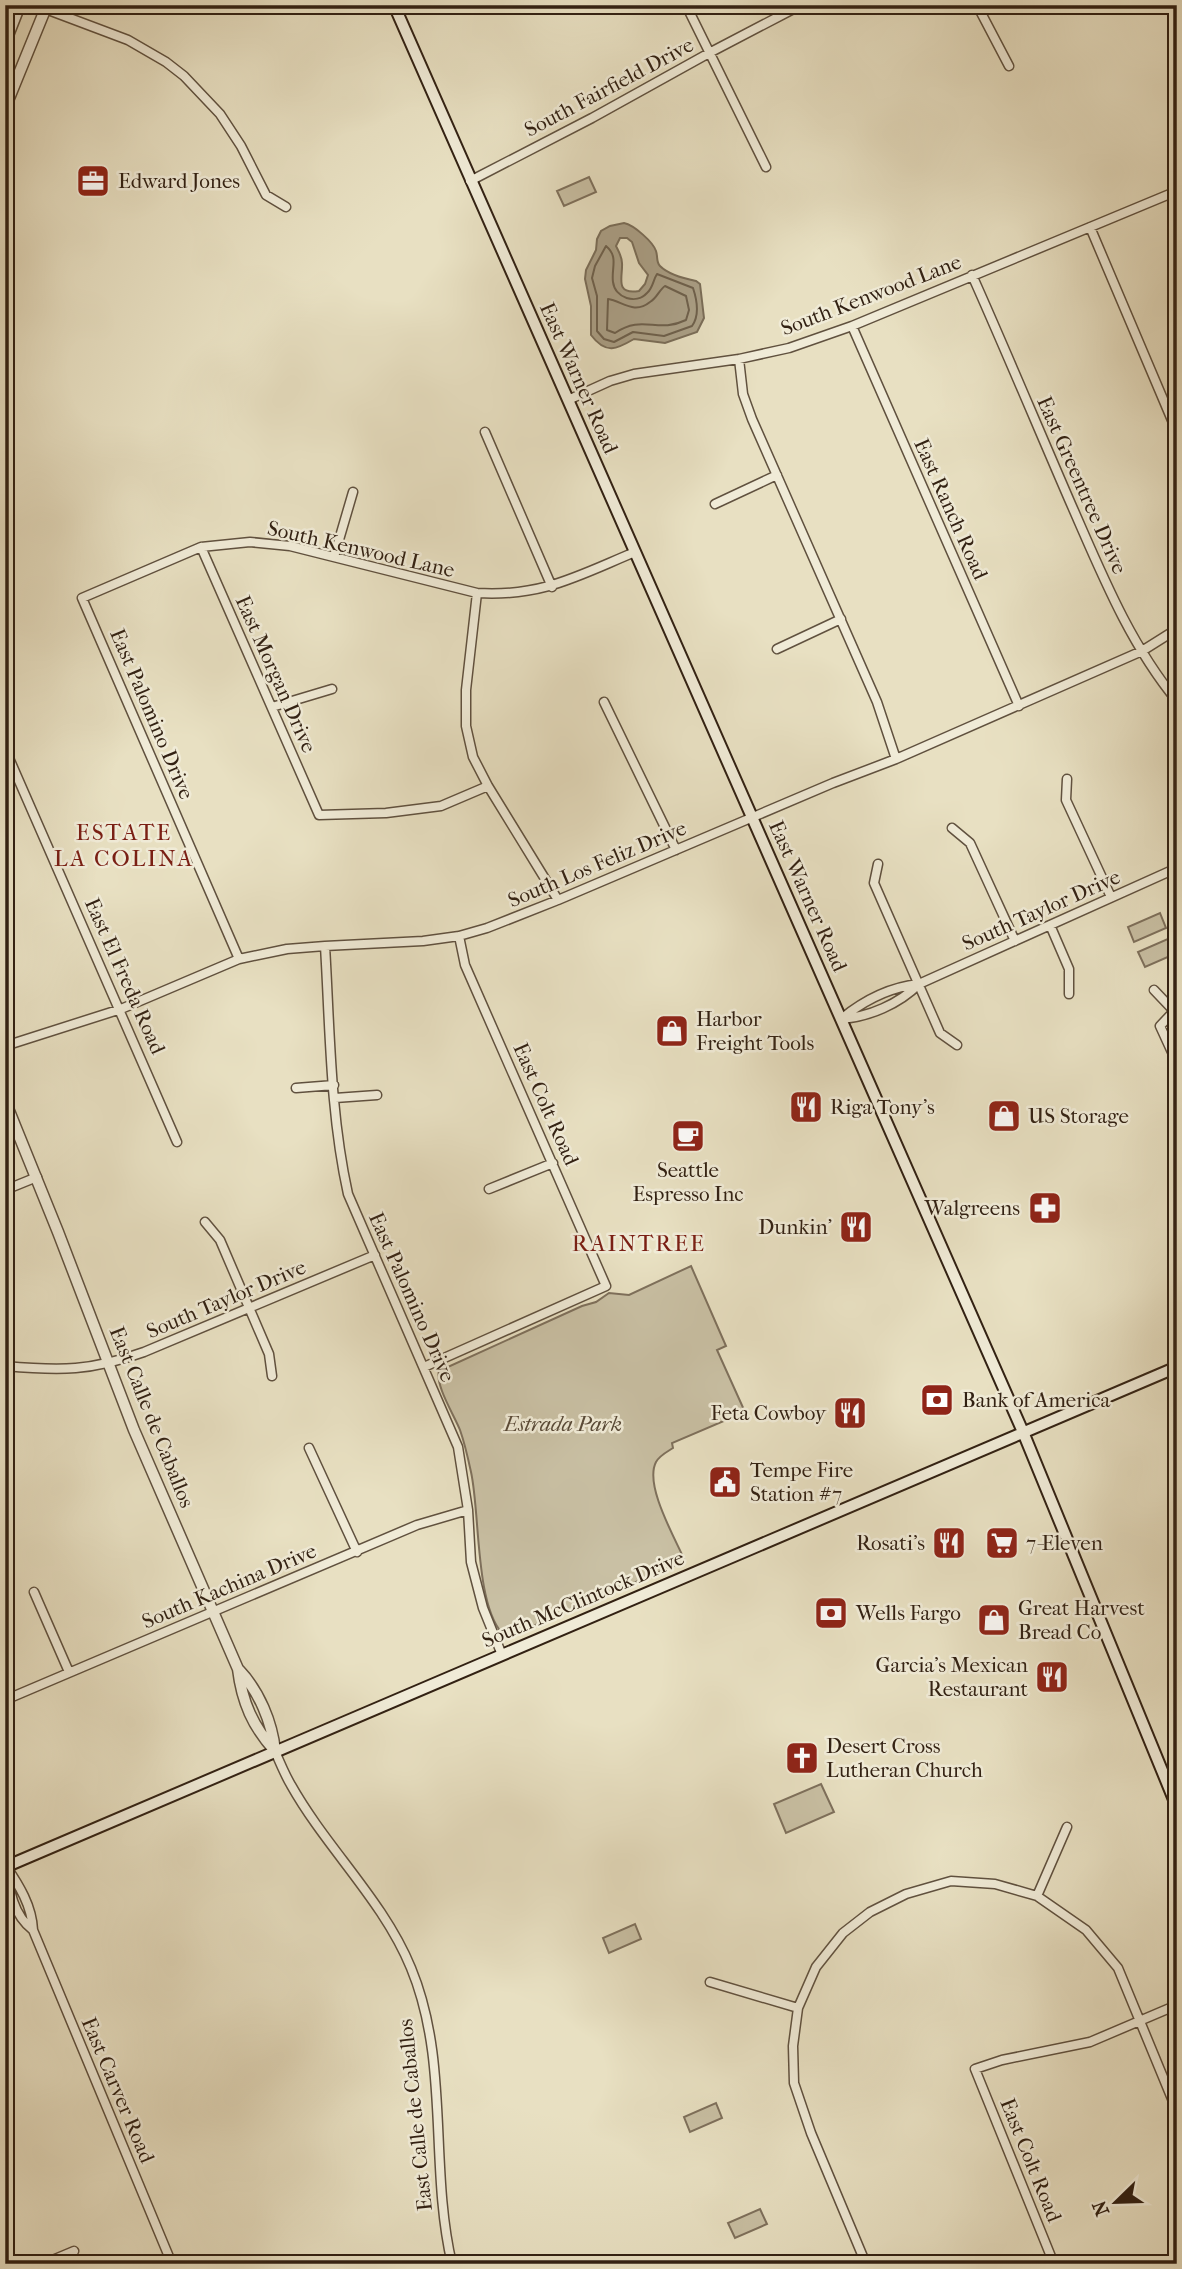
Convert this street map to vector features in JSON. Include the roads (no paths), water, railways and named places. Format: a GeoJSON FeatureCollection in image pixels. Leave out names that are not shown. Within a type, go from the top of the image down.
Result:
{"type":"FeatureCollection","features":[{"type":"Feature","properties":{"kind":"main road","name":"East Warner Road"},"geometry":{"type":"LineString","coordinates":[[394,5],[1023,1432],[1177,1807]]}},
{"type":"Feature","properties":{"kind":"main road","name":"South McClintock Drive"},"geometry":{"type":"LineString","coordinates":[[6,1866],[1177,1367]]}},
{"type":"Feature","properties":{"kind":"street"},"geometry":{"type":"LineString","coordinates":[[5,43],[20,5]]}},
{"type":"Feature","properties":{"kind":"street"},"geometry":{"type":"LineString","coordinates":[[35,5],[128,40],[184,76],[220,114],[241,146],[266,195],[286,207]]}},
{"type":"Feature","properties":{"kind":"street"},"geometry":{"type":"LineString","coordinates":[[687,5],[766,167]]}},
{"type":"Feature","properties":{"kind":"street","name":"South Fairfield Drive"},"geometry":{"type":"LineString","coordinates":[[470,181],[801,5]]}},
{"type":"Feature","properties":{"kind":"street"},"geometry":{"type":"LineString","coordinates":[[977,5],[1009,66]]}},
{"type":"Feature","properties":{"kind":"street"},"geometry":{"type":"LineString","coordinates":[[5,108],[46,7]]}},
{"type":"Feature","properties":{"kind":"street","name":"South Kenwood Lane"},"geometry":{"type":"LineString","coordinates":[[568,400],[610,381],[634,374],[739,359],[789,348],[852,326],[1177,191]]}},
{"type":"Feature","properties":{"kind":"street"},"geometry":{"type":"LineString","coordinates":[[1090,227],[1177,432]]}},
{"type":"Feature","properties":{"kind":"street","name":"East Greentree Drive"},"geometry":{"type":"LineString","coordinates":[[972,275],[1106,585],[1142,651],[1161,682],[1177,701]]}},
{"type":"Feature","properties":{"kind":"street","name":"East Ranch Road"},"geometry":{"type":"LineString","coordinates":[[852,326],[1019,706]]}},
{"type":"Feature","properties":{"kind":"street"},"geometry":{"type":"LineString","coordinates":[[739,359],[743,394],[877,702],[896,759]]}},
{"type":"Feature","properties":{"kind":"street"},"geometry":{"type":"LineString","coordinates":[[485,432],[552,587]]}},
{"type":"Feature","properties":{"kind":"street"},"geometry":{"type":"LineString","coordinates":[[715,504],[777,475]]}},
{"type":"Feature","properties":{"kind":"street"},"geometry":{"type":"LineString","coordinates":[[334,557],[353,492]]}},
{"type":"Feature","properties":{"kind":"street","name":"South Kenwood Lane"},"geometry":{"type":"LineString","coordinates":[[82,598],[201,547],[250,542],[290,546],[477,593],[501,594],[552,587],[635,552]]}},
{"type":"Feature","properties":{"kind":"street","name":"East Morgan Drive"},"geometry":{"type":"LineString","coordinates":[[201,547],[319,814],[386,813],[441,806],[488,786]]}},
{"type":"Feature","properties":{"kind":"street"},"geometry":{"type":"LineString","coordinates":[[477,593],[466,690],[466,726],[473,757],[558,900]]}},
{"type":"Feature","properties":{"kind":"street","name":"East Palomino Drive"},"geometry":{"type":"LineString","coordinates":[[82,598],[239,959]]}},
{"type":"Feature","properties":{"kind":"street"},"geometry":{"type":"LineString","coordinates":[[777,649],[841,619]]}},
{"type":"Feature","properties":{"kind":"street","name":"South Los Feliz Drive"},"geometry":{"type":"LineString","coordinates":[[5,1046],[121,1009],[239,959],[287,949],[400,943],[459,936],[487,928],[1019,706],[1142,651],[1177,629]]}},
{"type":"Feature","properties":{"kind":"street"},"geometry":{"type":"LineString","coordinates":[[272,707],[332,689]]}},
{"type":"Feature","properties":{"kind":"street"},"geometry":{"type":"LineString","coordinates":[[604,702],[676,850]]}},
{"type":"Feature","properties":{"kind":"street","name":"East El Freda Road"},"geometry":{"type":"LineString","coordinates":[[5,749],[8,763],[121,1009],[177,1142]]}},
{"type":"Feature","properties":{"kind":"street"},"geometry":{"type":"LineString","coordinates":[[1067,779],[1066,800],[1111,897]]}},
{"type":"Feature","properties":{"kind":"street"},"geometry":{"type":"LineString","coordinates":[[952,828],[970,843],[1015,941]]}},
{"type":"Feature","properties":{"kind":"street"},"geometry":{"type":"LineString","coordinates":[[878,864],[874,883],[940,1033],[957,1045]]}},
{"type":"Feature","properties":{"kind":"street","name":"South Taylor Drive"},"geometry":{"type":"LineString","coordinates":[[841,1019],[858,1006],[901,986],[919,984],[1177,869]]}},
{"type":"Feature","properties":{"kind":"street"},"geometry":{"type":"LineString","coordinates":[[1050,925],[1069,969],[1069,993]]}},
{"type":"Feature","properties":{"kind":"street","name":"East Colt Road"},"geometry":{"type":"LineString","coordinates":[[424,1367],[606,1286],[465,965],[459,936]]}},
{"type":"Feature","properties":{"kind":"street","name":"East Palomino Drive"},"geometry":{"type":"LineString","coordinates":[[325,946],[341,1163],[348,1194],[458,1447],[468,1510],[471,1562],[483,1608],[502,1655]]}},
{"type":"Feature","properties":{"kind":"street"},"geometry":{"type":"LineString","coordinates":[[1154,990],[1175,1010],[1160,1026],[1177,1063]]}},
{"type":"Feature","properties":{"kind":"street"},"geometry":{"type":"LineString","coordinates":[[296,1088],[334,1085]]}},
{"type":"Feature","properties":{"kind":"street"},"geometry":{"type":"LineString","coordinates":[[335,1098],[377,1096]]}},
{"type":"Feature","properties":{"kind":"street","name":"East Calle de Caballos"},"geometry":{"type":"LineString","coordinates":[[5,1101],[152,1474],[238,1669],[240,1691],[259,1734],[275,1751],[290,1784],[377,1906],[411,1968],[430,2027],[441,2192],[452,2264]]}},
{"type":"Feature","properties":{"kind":"street"},"geometry":{"type":"LineString","coordinates":[[489,1189],[553,1163]]}},
{"type":"Feature","properties":{"kind":"street"},"geometry":{"type":"LineString","coordinates":[[5,1190],[37,1177]]}},
{"type":"Feature","properties":{"kind":"street"},"geometry":{"type":"LineString","coordinates":[[205,1222],[220,1240],[269,1354],[272,1376]]}},
{"type":"Feature","properties":{"kind":"street","name":"South Taylor Drive"},"geometry":{"type":"LineString","coordinates":[[5,1366],[70,1370],[108,1364],[144,1352],[375,1255]]}},
{"type":"Feature","properties":{"kind":"street"},"geometry":{"type":"LineString","coordinates":[[309,1448],[356,1552]]}},
{"type":"Feature","properties":{"kind":"street","name":"South Kachina Drive"},"geometry":{"type":"LineString","coordinates":[[5,1700],[416,1525],[468,1510]]}},
{"type":"Feature","properties":{"kind":"street"},"geometry":{"type":"LineString","coordinates":[[34,1592],[69,1672]]}},
{"type":"Feature","properties":{"kind":"street"},"geometry":{"type":"LineString","coordinates":[[1037,1895],[1067,1826]]}},
{"type":"Feature","properties":{"kind":"street","name":"East Carver Road"},"geometry":{"type":"LineString","coordinates":[[6,1866],[9,1890],[22,1921],[33,1930],[172,2264]]}},
{"type":"Feature","properties":{"kind":"street"},"geometry":{"type":"LineString","coordinates":[[866,2264],[811,2133],[794,2082],[793,2046],[798,2008],[816,1967],[843,1933],[870,1912],[906,1894],[951,1881],[995,1884],[1037,1895],[1086,1930],[1118,1968],[1177,2111]]}},
{"type":"Feature","properties":{"kind":"street"},"geometry":{"type":"LineString","coordinates":[[710,1982],[798,2008]]}},
{"type":"Feature","properties":{"kind":"street"},"geometry":{"type":"LineString","coordinates":[[1139,2021],[1177,2006]]}},
{"type":"Feature","properties":{"kind":"street","name":"East Colt Road"},"geometry":{"type":"LineString","coordinates":[[1054,2264],[975,2070],[1002,2060],[1090,2042],[1139,2021]]}},
{"type":"Feature","properties":{"kind":"street"},"geometry":{"type":"LineString","coordinates":[[43,2264],[74,2251]]}},
{"type":"Feature","properties":{"kind":"water"},"geometry":{"type":"Polygon","coordinates":[[[624,223],[633,227],[654,247],[658,263],[663,269],[700,284],[704,318],[697,332],[665,343],[634,339],[612,348],[602,345],[591,335],[591,306],[585,279],[586,270],[596,250],[601,231],[624,223]],[[620,238],[616,246],[622,261],[622,284],[626,290],[639,291],[648,275],[639,263],[632,242],[627,238],[620,238]]]}},
{"type":"Feature","properties":{"kind":"place","name":"Edward Jones"},"geometry":{"type":"Point","coordinates":[93,181]}},
{"type":"Feature","properties":{"kind":"place","name":"Harbor Freight Tools"},"geometry":{"type":"Point","coordinates":[672,1031]}},
{"type":"Feature","properties":{"kind":"place","name":"Riga Tony's"},"geometry":{"type":"Point","coordinates":[806,1107]}},
{"type":"Feature","properties":{"kind":"place","name":"US Storage"},"geometry":{"type":"Point","coordinates":[1004,1116]}},
{"type":"Feature","properties":{"kind":"place","name":"Seattle Espresso Inc"},"geometry":{"type":"Point","coordinates":[688,1136]}},
{"type":"Feature","properties":{"kind":"place","name":"Walgreens"},"geometry":{"type":"Point","coordinates":[1045,1208]}},
{"type":"Feature","properties":{"kind":"place","name":"Dunkin'"},"geometry":{"type":"Point","coordinates":[856,1227]}},
{"type":"Feature","properties":{"kind":"place","name":"Bank of America"},"geometry":{"type":"Point","coordinates":[937,1400]}},
{"type":"Feature","properties":{"kind":"place","name":"Feta Cowboy"},"geometry":{"type":"Point","coordinates":[850,1413]}},
{"type":"Feature","properties":{"kind":"place","name":"Tempe Fire Station #7"},"geometry":{"type":"Point","coordinates":[725,1482]}},
{"type":"Feature","properties":{"kind":"place","name":"Rosati's"},"geometry":{"type":"Point","coordinates":[949,1543]}},
{"type":"Feature","properties":{"kind":"place","name":"7-Eleven"},"geometry":{"type":"Point","coordinates":[1002,1543]}},
{"type":"Feature","properties":{"kind":"place","name":"Wells Fargo"},"geometry":{"type":"Point","coordinates":[831,1613]}},
{"type":"Feature","properties":{"kind":"place","name":"Great Harvest Bread Co"},"geometry":{"type":"Point","coordinates":[994,1620]}},
{"type":"Feature","properties":{"kind":"place","name":"Garcia's Mexican Restaurant"},"geometry":{"type":"Point","coordinates":[1052,1677]}},
{"type":"Feature","properties":{"kind":"place","name":"Desert Cross Lutheran Church"},"geometry":{"type":"Point","coordinates":[802,1758]}},
{"type":"Feature","properties":{"kind":"district","name":"ESTATE LA COLINA"},"geometry":{"type":"Point","coordinates":[124,845]}},
{"type":"Feature","properties":{"kind":"district","name":"RAINTREE"},"geometry":{"type":"Point","coordinates":[639,1243]}},
{"type":"Feature","properties":{"kind":"park label","name":"Estrada Park"},"geometry":{"type":"Point","coordinates":[563,1424]}}]}
